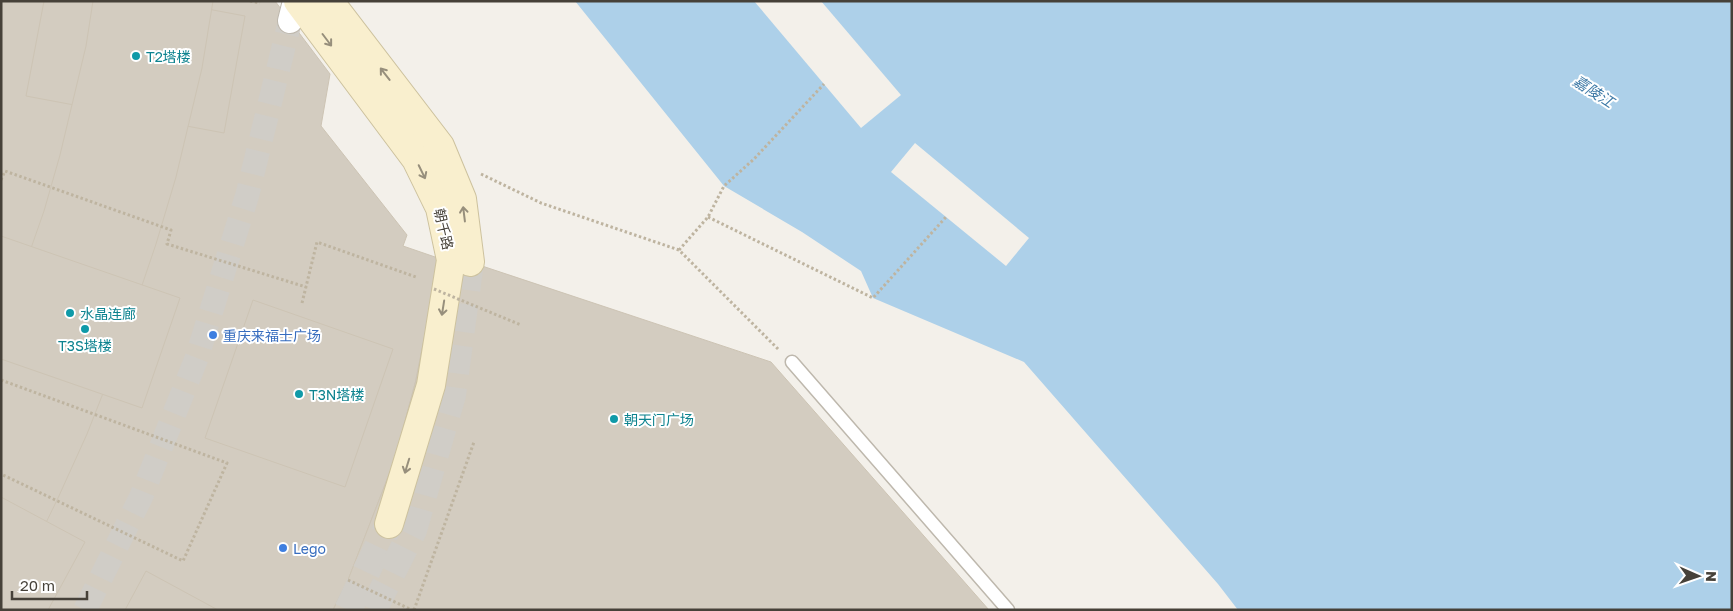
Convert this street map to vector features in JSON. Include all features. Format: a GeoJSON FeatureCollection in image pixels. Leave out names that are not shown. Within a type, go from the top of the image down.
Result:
{"type":"FeatureCollection","features":[{"type":"Feature","properties":{"kind":"main road","name":"朝千路"},"geometry":{"type":"LineString","coordinates":[[329,1],[440,146],[462,199],[470,262]]}},
{"type":"Feature","properties":{"kind":"main road","name":"朝千路"},"geometry":{"type":"LineString","coordinates":[[294,8],[416,159],[440,208],[451,260],[432,385],[389,524]]}},
{"type":"Feature","properties":{"kind":"lane"},"geometry":{"type":"LineString","coordinates":[[792,362],[1008,610]]}},
{"type":"Feature","properties":{"kind":"path"},"geometry":{"type":"LineString","coordinates":[[250,1],[260,3]]}},
{"type":"Feature","properties":{"kind":"path"},"geometry":{"type":"LineString","coordinates":[[679,250],[708,217],[724,186],[754,159],[824,84]]}},
{"type":"Feature","properties":{"kind":"path"},"geometry":{"type":"LineString","coordinates":[[1,180],[5,171],[171,230],[167,244],[306,287]]}},
{"type":"Feature","properties":{"kind":"path"},"geometry":{"type":"LineString","coordinates":[[478,173],[541,203],[679,250],[792,362]]}},
{"type":"Feature","properties":{"kind":"path"},"geometry":{"type":"LineString","coordinates":[[708,217],[873,298],[946,217]]}},
{"type":"Feature","properties":{"kind":"path"},"geometry":{"type":"LineString","coordinates":[[302,303],[317,242],[416,277]]}},
{"type":"Feature","properties":{"kind":"path"},"geometry":{"type":"LineString","coordinates":[[434,289],[521,325]]}},
{"type":"Feature","properties":{"kind":"path"},"geometry":{"type":"LineString","coordinates":[[1,380],[227,463],[183,561],[1,474]]}},
{"type":"Feature","properties":{"kind":"path"},"geometry":{"type":"LineString","coordinates":[[348,580],[413,610],[474,442]]}},
{"type":"Feature","properties":{"kind":"water","name":"嘉陵江"},"geometry":{"type":"Polygon","coordinates":[[[575,1],[1732,1],[1732,610],[1238,610],[1218,584],[1024,362],[873,298],[861,271],[802,232],[724,186],[575,1]]]}},
{"type":"Feature","properties":{"kind":"pier"},"geometry":{"type":"Polygon","coordinates":[[[754,1],[821,1],[901,95],[861,128],[754,1]]]}},
{"type":"Feature","properties":{"kind":"pier"},"geometry":{"type":"Polygon","coordinates":[[[915,143],[1029,238],[1006,266],[891,172],[915,143]]]}},
{"type":"Feature","properties":{"kind":"building","name":"重庆来福士广场"},"geometry":{"type":"Polygon","coordinates":[[[1,1],[275,1],[330,74],[321,126],[407,235],[403,246],[438,258],[434,289],[416,380],[395,459],[348,580],[333,610],[1,610],[1,1]]]}},
{"type":"Feature","properties":{"kind":"building","name":"T2塔楼"},"geometry":{"type":"Polygon","coordinates":[[[44,1],[165,1],[245,16],[224,133],[26,96],[44,1]]]}},
{"type":"Feature","properties":{"kind":"building","name":"水晶连廊"},"geometry":{"type":"Polygon","coordinates":[[[93,1],[213,1],[202,68],[176,177],[136,303],[87,434],[25,566],[1,608],[1,334],[44,211],[60,155],[86,46],[93,1]]]}},
{"type":"Feature","properties":{"kind":"building","name":"T3S塔楼"},"geometry":{"type":"Polygon","coordinates":[[[1,236],[180,298],[142,408],[1,359],[1,236]]]}},
{"type":"Feature","properties":{"kind":"building","name":"朝天门广场"},"geometry":{"type":"Polygon","coordinates":[[[470,262],[771,362],[989,610],[333,610],[348,580],[395,459],[416,380],[434,289],[470,262]]]}},
{"type":"Feature","properties":{"kind":"building","name":"T3N塔楼"},"geometry":{"type":"Polygon","coordinates":[[[253,300],[393,349],[345,487],[205,438],[253,300]]]}},
{"type":"Feature","properties":{"kind":"building"},"geometry":{"type":"Polygon","coordinates":[[[1,497],[85,542],[48,610],[1,610],[1,497]]]}},
{"type":"Feature","properties":{"kind":"building"},"geometry":{"type":"Polygon","coordinates":[[[146,571],[218,610],[125,610],[146,571]]]}},
{"type":"Feature","properties":{"kind":"tunnel"},"geometry":{"type":"LineString","coordinates":[[85,610],[141,497],[197,357],[247,196],[290,21]]}},
{"type":"Feature","properties":{"kind":"tunnel"},"geometry":{"type":"LineString","coordinates":[[373,610],[413,530],[452,395],[470,262]]}},
{"type":"Feature","properties":{"kind":"tunnel"},"geometry":{"type":"LineString","coordinates":[[348,610],[389,524]]}},
{"type":"Feature","properties":{"kind":"place","name":"T2塔楼"},"geometry":{"type":"Point","coordinates":[136,56]}},
{"type":"Feature","properties":{"kind":"place","name":"水晶连廊"},"geometry":{"type":"Point","coordinates":[70,313]}},
{"type":"Feature","properties":{"kind":"place","name":"T3S塔楼"},"geometry":{"type":"Point","coordinates":[85,329]}},
{"type":"Feature","properties":{"kind":"place","name":"重庆来福士广场"},"geometry":{"type":"Point","coordinates":[213,335]}},
{"type":"Feature","properties":{"kind":"place","name":"T3N塔楼"},"geometry":{"type":"Point","coordinates":[299,394]}},
{"type":"Feature","properties":{"kind":"place","name":"朝天门广场"},"geometry":{"type":"Point","coordinates":[614,419]}},
{"type":"Feature","properties":{"kind":"place","name":"Lego"},"geometry":{"type":"Point","coordinates":[283,548]}}]}
